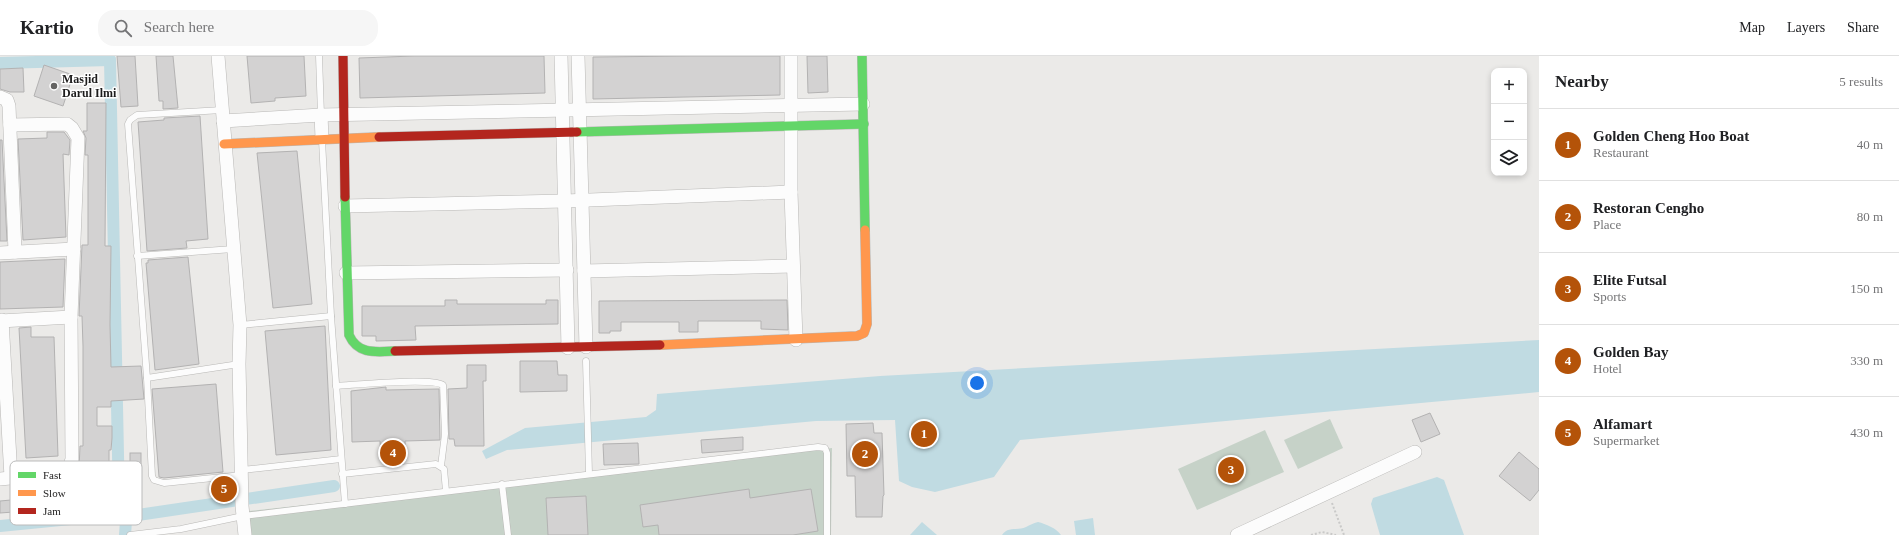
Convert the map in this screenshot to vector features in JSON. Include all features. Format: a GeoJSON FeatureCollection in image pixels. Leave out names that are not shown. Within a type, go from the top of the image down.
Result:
{"type":"FeatureCollection","features":[{"type":"Feature","properties":{"kind":"street"},"geometry":{"type":"LineString","coordinates":[[218,56],[240,325],[239,364],[245,535]]}},
{"type":"Feature","properties":{"kind":"street"},"geometry":{"type":"LineString","coordinates":[[343,56],[346,273],[349,335],[352,343],[357,348],[368,352],[568,348],[586,346],[796,340],[857,336],[864,332],[866,328],[862,56]]}},
{"type":"Feature","properties":{"kind":"street"},"geometry":{"type":"LineString","coordinates":[[561,56],[568,348]]}},
{"type":"Feature","properties":{"kind":"street"},"geometry":{"type":"LineString","coordinates":[[578,56],[586,346]]}},
{"type":"Feature","properties":{"kind":"street"},"geometry":{"type":"LineString","coordinates":[[791,56],[791,192],[796,340]]}},
{"type":"Feature","properties":{"kind":"street"},"geometry":{"type":"LineString","coordinates":[[0,97],[7,100],[9,106],[16,252]]}},
{"type":"Feature","properties":{"kind":"street"},"geometry":{"type":"LineString","coordinates":[[222,115],[321,115],[863,104]]}},
{"type":"Feature","properties":{"kind":"street"},"geometry":{"type":"LineString","coordinates":[[685,107],[686,129]]}},
{"type":"Feature","properties":{"kind":"street"},"geometry":{"type":"LineString","coordinates":[[453,112],[454,135]]}},
{"type":"Feature","properties":{"kind":"street"},"geometry":{"type":"LineString","coordinates":[[321,115],[322,138]]}},
{"type":"Feature","properties":{"kind":"street"},"geometry":{"type":"LineString","coordinates":[[10,125],[67,124],[72,128],[78,138],[71,317],[71,461]]}},
{"type":"Feature","properties":{"kind":"street"},"geometry":{"type":"LineString","coordinates":[[224,144],[322,138],[563,133],[864,124]]}},
{"type":"Feature","properties":{"kind":"street"},"geometry":{"type":"LineString","coordinates":[[345,206],[791,192]]}},
{"type":"Feature","properties":{"kind":"street"},"geometry":{"type":"LineString","coordinates":[[0,253],[74,249]]}},
{"type":"Feature","properties":{"kind":"street"},"geometry":{"type":"LineString","coordinates":[[584,271],[793,266]]}},
{"type":"Feature","properties":{"kind":"street"},"geometry":{"type":"LineString","coordinates":[[346,273],[567,270]]}},
{"type":"Feature","properties":{"kind":"street"},"geometry":{"type":"LineString","coordinates":[[5,478],[1,320],[71,317]]}},
{"type":"Feature","properties":{"kind":"street"},"geometry":{"type":"LineString","coordinates":[[1237,535],[1416,452]]}},
{"type":"Feature","properties":{"kind":"lane"},"geometry":{"type":"LineString","coordinates":[[319,56],[321,115]]}},
{"type":"Feature","properties":{"kind":"lane"},"geometry":{"type":"LineString","coordinates":[[222,115],[137,115],[130,120],[128,124],[147,378],[152,476],[154,480],[164,483],[243,476],[341,459]]}},
{"type":"Feature","properties":{"kind":"lane"},"geometry":{"type":"LineString","coordinates":[[322,138],[331,316],[345,504]]}},
{"type":"Feature","properties":{"kind":"lane"},"geometry":{"type":"LineString","coordinates":[[137,256],[233,249]]}},
{"type":"Feature","properties":{"kind":"lane"},"geometry":{"type":"LineString","coordinates":[[240,325],[331,316]]}},
{"type":"Feature","properties":{"kind":"lane"},"geometry":{"type":"LineString","coordinates":[[586,361],[589,474]]}},
{"type":"Feature","properties":{"kind":"lane"},"geometry":{"type":"LineString","coordinates":[[147,378],[239,364]]}},
{"type":"Feature","properties":{"kind":"lane"},"geometry":{"type":"LineString","coordinates":[[336,386],[410,382],[434,382],[443,386],[445,434],[441,466]]}},
{"type":"Feature","properties":{"kind":"lane"},"geometry":{"type":"LineString","coordinates":[[130,535],[181,529],[243,511],[345,504],[818,447],[826,448],[827,453],[827,535]]}},
{"type":"Feature","properties":{"kind":"lane"},"geometry":{"type":"LineString","coordinates":[[342,474],[436,464],[444,469],[446,491]]}},
{"type":"Feature","properties":{"kind":"lane"},"geometry":{"type":"LineString","coordinates":[[502,484],[508,535]]}},
{"type":"Feature","properties":{"kind":"path"},"geometry":{"type":"LineString","coordinates":[[1330,492],[1332,503],[1344,535]]}},
{"type":"Feature","properties":{"kind":"path"},"geometry":{"type":"LineString","coordinates":[[1311,535],[1322,532],[1336,535]]}},
{"type":"Feature","properties":{"kind":"shaded area"},"geometry":{"type":"Polygon","coordinates":[[[1330,419],[1343,448],[1298,469],[1284,440],[1330,419]]]}},
{"type":"Feature","properties":{"kind":"shaded area"},"geometry":{"type":"Polygon","coordinates":[[[1265,430],[1284,472],[1197,510],[1178,469],[1265,430]]]}},
{"type":"Feature","properties":{"kind":"shaded area"},"geometry":{"type":"Polygon","coordinates":[[[832,448],[831,535],[242,535],[240,512],[832,448]]]}},
{"type":"Feature","properties":{"kind":"water"},"geometry":{"type":"Polygon","coordinates":[[[1539,340],[1539,392],[1020,440],[994,477],[935,492],[912,487],[899,481],[895,420],[816,421],[507,450],[486,459],[482,451],[525,428],[646,417],[656,410],[657,394],[880,376],[1539,340]]]}},
{"type":"Feature","properties":{"kind":"water"},"geometry":{"type":"Polygon","coordinates":[[[1437,477],[1444,480],[1464,535],[1380,535],[1371,504],[1373,498],[1437,477]]]}},
{"type":"Feature","properties":{"kind":"water"},"geometry":{"type":"Polygon","coordinates":[[[1093,518],[1095,535],[1076,535],[1074,521],[1093,518]]]}},
{"type":"Feature","properties":{"kind":"water"},"geometry":{"type":"Polygon","coordinates":[[[922,522],[937,535],[910,535],[922,522]]]}},
{"type":"Feature","properties":{"kind":"water"},"geometry":{"type":"Polygon","coordinates":[[[1038,522],[1051,527],[1061,535],[1002,535],[1004,532],[1023,528],[1038,522]]]}},
{"type":"Feature","properties":{"kind":"building"},"geometry":{"type":"Polygon","coordinates":[[[117,56],[135,56],[138,106],[121,107],[117,56]]]}},
{"type":"Feature","properties":{"kind":"building"},"geometry":{"type":"Polygon","coordinates":[[[156,56],[173,56],[178,108],[163,109],[163,101],[159,101],[156,56]]]}},
{"type":"Feature","properties":{"kind":"building"},"geometry":{"type":"Polygon","coordinates":[[[247,56],[304,56],[306,96],[275,98],[275,101],[251,103],[247,56]]]}},
{"type":"Feature","properties":{"kind":"building"},"geometry":{"type":"Polygon","coordinates":[[[414,56],[544,56],[545,93],[360,98],[359,58],[414,56]]]}},
{"type":"Feature","properties":{"kind":"building"},"geometry":{"type":"Polygon","coordinates":[[[780,56],[780,95],[593,99],[593,57],[780,56]]]}},
{"type":"Feature","properties":{"kind":"building"},"geometry":{"type":"Polygon","coordinates":[[[807,56],[827,56],[828,92],[808,93],[807,56]]]}},
{"type":"Feature","properties":{"kind":"building","name":"Masjid Darul Ilmi"},"geometry":{"type":"Polygon","coordinates":[[[44,65],[73,75],[63,106],[34,96],[44,65]]]}},
{"type":"Feature","properties":{"kind":"building"},"geometry":{"type":"Polygon","coordinates":[[[23,68],[24,92],[10,92],[0,89],[0,69],[23,68]]]}},
{"type":"Feature","properties":{"kind":"building"},"geometry":{"type":"Polygon","coordinates":[[[87,103],[106,103],[105,246],[111,246],[111,367],[141,366],[144,399],[111,401],[111,407],[97,407],[97,426],[112,426],[109,461],[79,461],[80,446],[83,446],[83,346],[82,316],[79,316],[82,245],[88,245],[88,155],[85,155],[86,138],[83,131],[87,131],[87,103]]]}},
{"type":"Feature","properties":{"kind":"building"},"geometry":{"type":"Polygon","coordinates":[[[200,116],[208,239],[186,241],[187,248],[147,251],[138,122],[164,120],[164,118],[200,116]]]}},
{"type":"Feature","properties":{"kind":"building"},"geometry":{"type":"Polygon","coordinates":[[[47,132],[64,132],[70,140],[69,155],[63,154],[66,237],[23,240],[18,139],[47,138],[47,132]]]}},
{"type":"Feature","properties":{"kind":"building"},"geometry":{"type":"Polygon","coordinates":[[[0,140],[2,140],[7,241],[0,241],[0,140]]]}},
{"type":"Feature","properties":{"kind":"building"},"geometry":{"type":"Polygon","coordinates":[[[297,151],[312,304],[273,308],[257,153],[297,151]]]}},
{"type":"Feature","properties":{"kind":"building"},"geometry":{"type":"Polygon","coordinates":[[[188,257],[199,364],[155,370],[146,263],[148,263],[148,260],[188,257]]]}},
{"type":"Feature","properties":{"kind":"building"},"geometry":{"type":"Polygon","coordinates":[[[65,259],[63,307],[0,309],[0,262],[65,259]]]}},
{"type":"Feature","properties":{"kind":"building"},"geometry":{"type":"Polygon","coordinates":[[[445,300],[457,300],[457,304],[546,304],[546,300],[558,300],[558,324],[415,326],[416,340],[376,341],[376,336],[362,336],[362,306],[445,306],[445,300]]]}},
{"type":"Feature","properties":{"kind":"building"},"geometry":{"type":"Polygon","coordinates":[[[787,300],[788,330],[761,329],[761,321],[698,321],[698,332],[679,332],[679,322],[621,322],[621,331],[599,333],[599,301],[787,300]]]}},
{"type":"Feature","properties":{"kind":"building"},"geometry":{"type":"Polygon","coordinates":[[[325,326],[331,450],[276,455],[265,331],[325,326]]]}},
{"type":"Feature","properties":{"kind":"building"},"geometry":{"type":"Polygon","coordinates":[[[31,327],[31,337],[54,337],[58,456],[26,458],[19,328],[31,327]]]}},
{"type":"Feature","properties":{"kind":"building"},"geometry":{"type":"Polygon","coordinates":[[[520,361],[557,361],[558,375],[567,375],[567,391],[520,392],[520,361]]]}},
{"type":"Feature","properties":{"kind":"building"},"geometry":{"type":"Polygon","coordinates":[[[467,365],[486,365],[486,381],[483,381],[484,446],[455,446],[454,439],[449,439],[448,389],[467,388],[467,365]]]}},
{"type":"Feature","properties":{"kind":"building"},"geometry":{"type":"Polygon","coordinates":[[[216,384],[223,472],[164,478],[159,477],[152,389],[216,384]]]}},
{"type":"Feature","properties":{"kind":"building"},"geometry":{"type":"Polygon","coordinates":[[[386,387],[386,390],[439,389],[440,440],[405,441],[406,460],[381,460],[380,441],[352,442],[351,391],[386,387]]]}},
{"type":"Feature","properties":{"kind":"building"},"geometry":{"type":"Polygon","coordinates":[[[1430,413],[1440,434],[1421,442],[1412,420],[1430,413]]]}},
{"type":"Feature","properties":{"kind":"building"},"geometry":{"type":"Polygon","coordinates":[[[873,423],[874,433],[882,433],[884,495],[882,517],[856,517],[855,476],[847,476],[846,424],[873,423]]]}},
{"type":"Feature","properties":{"kind":"building"},"geometry":{"type":"Polygon","coordinates":[[[743,437],[743,450],[702,453],[701,440],[743,437]]]}},
{"type":"Feature","properties":{"kind":"building"},"geometry":{"type":"Polygon","coordinates":[[[638,443],[639,464],[604,465],[603,444],[638,443]]]}},
{"type":"Feature","properties":{"kind":"building"},"geometry":{"type":"Polygon","coordinates":[[[1519,452],[1539,469],[1539,490],[1530,501],[1499,476],[1519,452]]]}},
{"type":"Feature","properties":{"kind":"building"},"geometry":{"type":"Polygon","coordinates":[[[130,453],[141,453],[141,461],[130,461],[130,453]]]}},
{"type":"Feature","properties":{"kind":"building"},"geometry":{"type":"Polygon","coordinates":[[[749,489],[750,498],[811,489],[818,531],[793,535],[659,535],[658,525],[643,527],[640,505],[749,489]]]}},
{"type":"Feature","properties":{"kind":"building"},"geometry":{"type":"Polygon","coordinates":[[[586,496],[588,535],[548,535],[546,498],[586,496]]]}},
{"type":"Feature","properties":{"kind":"building"},"geometry":{"type":"Polygon","coordinates":[[[10,500],[10,512],[0,513],[0,501],[10,500]]]}},
{"type":"Feature","properties":{"kind":"waterway"},"geometry":{"type":"LineString","coordinates":[[0,63],[110,60],[70,56]]}},
{"type":"Feature","properties":{"kind":"waterway"},"geometry":{"type":"LineString","coordinates":[[110,60],[118,461]]}},
{"type":"Feature","properties":{"kind":"waterway"},"geometry":{"type":"LineString","coordinates":[[142,514],[334,486]]}},
{"type":"Feature","properties":{"kind":"waterway"},"geometry":{"type":"LineString","coordinates":[[0,526],[10,525]]}},
{"type":"Feature","properties":{"kind":"waterway"},"geometry":{"type":"LineString","coordinates":[[125,535],[126,525]]}},
{"type":"Feature","properties":{"kind":"traffic: fast"},"geometry":{"type":"LineString","coordinates":[[862,56],[865,230]]}},
{"type":"Feature","properties":{"kind":"traffic: fast"},"geometry":{"type":"LineString","coordinates":[[577,132],[864,124]]}},
{"type":"Feature","properties":{"kind":"traffic: fast"},"geometry":{"type":"LineString","coordinates":[[345,197],[349,335],[357,346],[362,349],[374,352],[395,351]]}},
{"type":"Feature","properties":{"kind":"traffic: slow"},"geometry":{"type":"LineString","coordinates":[[224,144],[379,137]]}},
{"type":"Feature","properties":{"kind":"traffic: slow"},"geometry":{"type":"LineString","coordinates":[[660,345],[857,336],[864,333],[867,324],[865,230]]}},
{"type":"Feature","properties":{"kind":"traffic: jam"},"geometry":{"type":"LineString","coordinates":[[343,56],[345,197]]}},
{"type":"Feature","properties":{"kind":"traffic: jam"},"geometry":{"type":"LineString","coordinates":[[379,137],[577,132]]}},
{"type":"Feature","properties":{"kind":"traffic: jam"},"geometry":{"type":"LineString","coordinates":[[395,351],[660,345]]}},
{"type":"Feature","properties":{"kind":"place","name":"Masjid Darul Ilmi"},"geometry":{"type":"Point","coordinates":[54,86]}},
{"type":"Feature","properties":{"kind":"place","name":"Golden Cheng Hoo Boat"},"geometry":{"type":"Point","coordinates":[924,434]}},
{"type":"Feature","properties":{"kind":"place","name":"Golden Bay"},"geometry":{"type":"Point","coordinates":[393,453]}},
{"type":"Feature","properties":{"kind":"place","name":"Restoran Cengho"},"geometry":{"type":"Point","coordinates":[865,454]}},
{"type":"Feature","properties":{"kind":"place","name":"Elite Futsal"},"geometry":{"type":"Point","coordinates":[1231,470]}},
{"type":"Feature","properties":{"kind":"place","name":"Alfamart"},"geometry":{"type":"Point","coordinates":[224,489]}}]}
